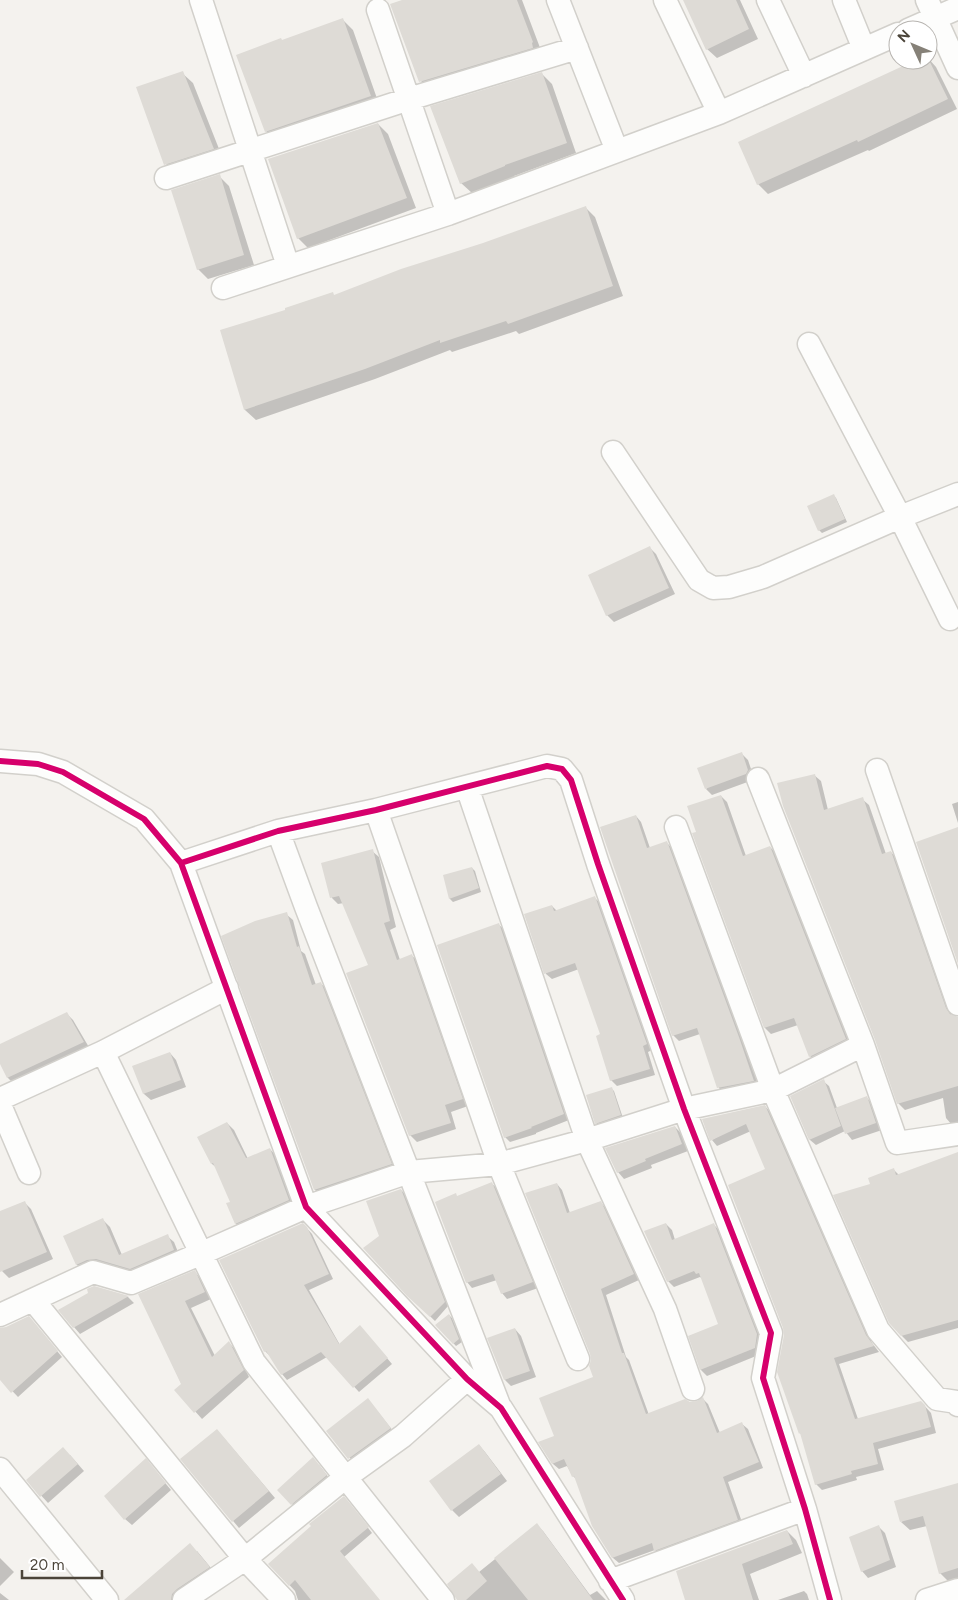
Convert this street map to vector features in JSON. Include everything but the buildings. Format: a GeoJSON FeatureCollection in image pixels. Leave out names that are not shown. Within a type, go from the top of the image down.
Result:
{"type":"FeatureCollection","features":[{"type":"Feature","properties":{"kind":"street"},"geometry":{"type":"LineString","coordinates":[[201,0],[288,266]]}},
{"type":"Feature","properties":{"kind":"street"},"geometry":{"type":"LineString","coordinates":[[558,0],[617,151]]}},
{"type":"Feature","properties":{"kind":"street"},"geometry":{"type":"LineString","coordinates":[[665,0],[718,113]]}},
{"type":"Feature","properties":{"kind":"street"},"geometry":{"type":"LineString","coordinates":[[768,0],[804,76]]}},
{"type":"Feature","properties":{"kind":"street"},"geometry":{"type":"LineString","coordinates":[[844,0],[864,49]]}},
{"type":"Feature","properties":{"kind":"street"},"geometry":{"type":"LineString","coordinates":[[919,20],[931,9],[958,8]]}},
{"type":"Feature","properties":{"kind":"street"},"geometry":{"type":"LineString","coordinates":[[931,9],[958,68]]}},
{"type":"Feature","properties":{"kind":"street"},"geometry":{"type":"LineString","coordinates":[[378,10],[448,214]]}},
{"type":"Feature","properties":{"kind":"street"},"geometry":{"type":"LineString","coordinates":[[223,288],[448,214],[617,151],[718,113],[888,38]]}},
{"type":"Feature","properties":{"kind":"street"},"geometry":{"type":"LineString","coordinates":[[166,178],[409,99],[577,48]]}},
{"type":"Feature","properties":{"kind":"street"},"geometry":{"type":"LineString","coordinates":[[809,344],[900,516],[950,619]]}},
{"type":"Feature","properties":{"kind":"street"},"geometry":{"type":"LineString","coordinates":[[614,452],[699,580],[714,588],[729,587],[763,577],[900,516],[958,494]]}},
{"type":"Feature","properties":{"kind":"street"},"geometry":{"type":"LineString","coordinates":[[0,761],[38,764],[63,772],[144,819],[181,864],[306,1206],[467,1379],[501,1408]]}},
{"type":"Feature","properties":{"kind":"street"},"geometry":{"type":"LineString","coordinates":[[181,864],[278,832],[376,810],[547,766],[562,769],[571,780],[684,1108],[771,1333],[763,1378],[805,1509],[830,1600]]}},
{"type":"Feature","properties":{"kind":"street"},"geometry":{"type":"LineString","coordinates":[[877,770],[958,1004]]}},
{"type":"Feature","properties":{"kind":"street"},"geometry":{"type":"LineString","coordinates":[[758,779],[863,1045],[897,1143],[958,1134]]}},
{"type":"Feature","properties":{"kind":"street"},"geometry":{"type":"LineString","coordinates":[[467,787],[587,1140],[665,1309],[693,1389]]}},
{"type":"Feature","properties":{"kind":"street"},"geometry":{"type":"LineString","coordinates":[[376,810],[500,1164],[578,1359]]}},
{"type":"Feature","properties":{"kind":"street"},"geometry":{"type":"LineString","coordinates":[[676,827],[773,1090],[878,1330],[937,1399],[957,1402],[958,1405]]}},
{"type":"Feature","properties":{"kind":"street"},"geometry":{"type":"LineString","coordinates":[[278,832],[501,1408],[623,1600]]}},
{"type":"Feature","properties":{"kind":"street"},"geometry":{"type":"LineString","coordinates":[[0,1099],[103,1052],[227,988]]}},
{"type":"Feature","properties":{"kind":"street"},"geometry":{"type":"LineString","coordinates":[[0,1315],[93,1272],[132,1282],[200,1254],[306,1206],[410,1172],[500,1164],[587,1140],[684,1108],[773,1090],[863,1045]]}},
{"type":"Feature","properties":{"kind":"street"},"geometry":{"type":"LineString","coordinates":[[103,1052],[254,1362],[443,1600]]}},
{"type":"Feature","properties":{"kind":"street"},"geometry":{"type":"LineString","coordinates":[[0,1105],[29,1172]]}},
{"type":"Feature","properties":{"kind":"street"},"geometry":{"type":"LineString","coordinates":[[33,1300],[245,1559],[284,1600]]}},
{"type":"Feature","properties":{"kind":"street"},"geometry":{"type":"LineString","coordinates":[[184,1600],[245,1559],[346,1477],[403,1436],[467,1379]]}},
{"type":"Feature","properties":{"kind":"street"},"geometry":{"type":"LineString","coordinates":[[0,1469],[107,1600]]}},
{"type":"Feature","properties":{"kind":"street"},"geometry":{"type":"LineString","coordinates":[[610,1581],[805,1509]]}},
{"type":"Feature","properties":{"kind":"street"},"geometry":{"type":"LineString","coordinates":[[927,1600],[958,1590]]}},
{"type":"Feature","properties":{"kind":"cycle path"},"geometry":{"type":"LineString","coordinates":[[0,761],[38,764],[63,772],[144,819],[181,863],[306,1207],[467,1379],[501,1408],[623,1600]]}},
{"type":"Feature","properties":{"kind":"cycle path"},"geometry":{"type":"LineString","coordinates":[[181,863],[278,831],[376,810],[547,766],[562,769],[571,780],[598,864],[684,1109],[771,1333],[763,1378],[805,1509],[830,1600]]}}]}
